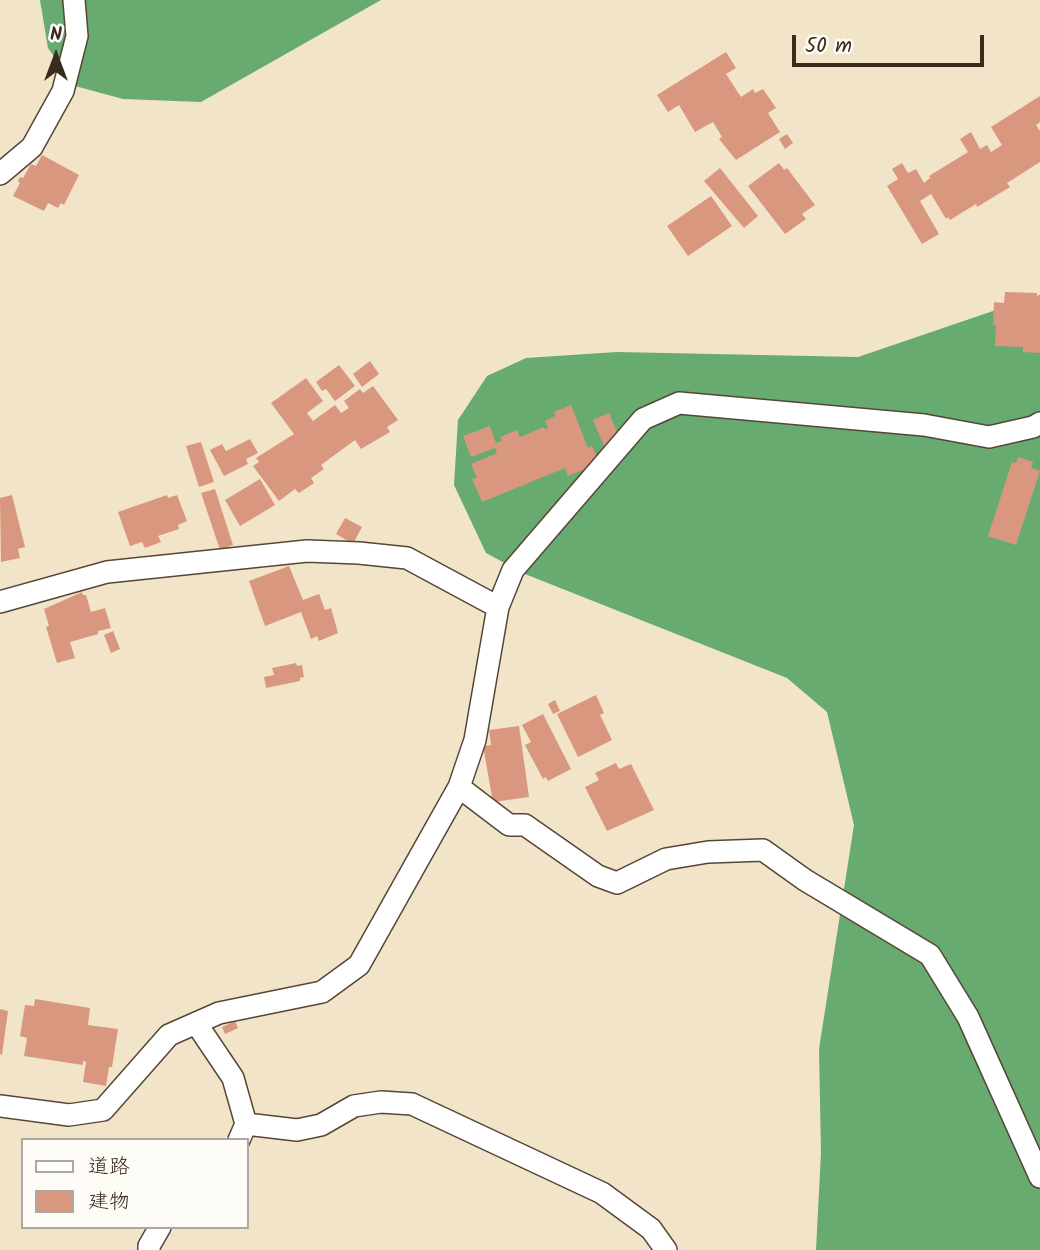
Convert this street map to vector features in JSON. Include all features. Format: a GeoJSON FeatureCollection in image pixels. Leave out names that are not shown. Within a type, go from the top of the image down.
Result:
{"type":"FeatureCollection","features":[{"type":"Feature","properties":{"kind":"street"},"geometry":{"type":"LineString","coordinates":[[0,174],[32,147],[63,91],[77,36],[74,0]]}},
{"type":"Feature","properties":{"kind":"street"},"geometry":{"type":"LineString","coordinates":[[0,1106],[69,1115],[103,1110],[169,1035],[219,1013],[322,992],[359,965],[459,787],[475,740],[498,607],[513,570],[643,419],[680,402],[924,425],[989,437],[1040,423]]}},
{"type":"Feature","properties":{"kind":"street"},"geometry":{"type":"LineString","coordinates":[[0,602],[107,572],[307,551],[359,552],[407,558],[498,607]]}},
{"type":"Feature","properties":{"kind":"street"},"geometry":{"type":"LineString","coordinates":[[459,787],[509,825],[525,825],[598,876],[617,883],[666,859],[708,852],[763,850],[805,880],[930,955],[968,1017],[1040,1177]]}},
{"type":"Feature","properties":{"kind":"street"},"geometry":{"type":"LineString","coordinates":[[197,1023],[233,1078],[243,1132],[297,1130],[321,1125],[354,1107],[381,1102],[412,1104],[602,1193],[651,1229],[666,1250]]}},
{"type":"Feature","properties":{"kind":"street"},"geometry":{"type":"LineString","coordinates":[[149,1250],[159,1229]]}},
{"type":"Feature","properties":{"kind":"green space"},"geometry":{"type":"Polygon","coordinates":[[[40,0],[381,0],[201,102],[123,99],[75,86],[48,48],[40,0]]]}},
{"type":"Feature","properties":{"kind":"green space"},"geometry":{"type":"Polygon","coordinates":[[[1040,295],[1040,1250],[816,1250],[821,1153],[819,1049],[854,825],[827,712],[787,678],[525,574],[486,553],[454,485],[458,420],[487,376],[526,358],[617,352],[858,357],[1040,295]]]}},
{"type":"Feature","properties":{"kind":"building"},"geometry":{"type":"Polygon","coordinates":[[[726,52],[736,68],[726,74],[741,97],[753,89],[755,93],[763,89],[776,108],[768,113],[780,132],[736,160],[719,139],[722,137],[713,122],[695,132],[679,105],[668,112],[657,95],[726,52]]]}},
{"type":"Feature","properties":{"kind":"building"},"geometry":{"type":"Polygon","coordinates":[[[1040,96],[1040,122],[1036,125],[1040,131],[1040,162],[1007,183],[1010,187],[950,220],[948,217],[946,219],[931,194],[920,201],[939,234],[922,244],[887,186],[898,179],[892,169],[902,163],[908,173],[916,169],[924,183],[929,176],[968,152],[960,139],[971,132],[980,149],[987,145],[991,152],[1002,145],[991,127],[1040,96]]]}},
{"type":"Feature","properties":{"kind":"building"},"geometry":{"type":"Polygon","coordinates":[[[787,134],[793,143],[785,149],[779,139],[787,134]]]}},
{"type":"Feature","properties":{"kind":"building"},"geometry":{"type":"Polygon","coordinates":[[[42,155],[79,175],[64,205],[61,203],[58,208],[48,203],[44,211],[13,196],[20,177],[23,178],[31,164],[36,166],[42,155]]]}},
{"type":"Feature","properties":{"kind":"building"},"geometry":{"type":"Polygon","coordinates":[[[779,163],[784,170],[787,168],[815,205],[802,214],[806,219],[785,234],[748,186],[779,163]]]}},
{"type":"Feature","properties":{"kind":"building"},"geometry":{"type":"Polygon","coordinates":[[[720,168],[758,216],[744,228],[704,181],[720,168]]]}},
{"type":"Feature","properties":{"kind":"building"},"geometry":{"type":"Polygon","coordinates":[[[711,196],[732,226],[688,256],[667,226],[711,196]]]}},
{"type":"Feature","properties":{"kind":"building"},"geometry":{"type":"Polygon","coordinates":[[[1005,292],[1037,293],[1037,296],[1040,296],[1040,353],[1023,352],[1023,347],[995,346],[994,302],[1004,303],[1005,292]]]}},
{"type":"Feature","properties":{"kind":"building"},"geometry":{"type":"Polygon","coordinates":[[[370,361],[379,374],[362,387],[353,374],[370,361]]]}},
{"type":"Feature","properties":{"kind":"building"},"geometry":{"type":"Polygon","coordinates":[[[339,365],[355,386],[335,401],[326,389],[322,391],[316,382],[339,365]]]}},
{"type":"Feature","properties":{"kind":"building"},"geometry":{"type":"Polygon","coordinates":[[[306,378],[323,401],[307,413],[313,421],[335,405],[341,413],[349,408],[344,401],[360,389],[363,393],[373,386],[398,420],[387,427],[390,432],[361,449],[355,440],[321,465],[324,469],[311,478],[314,483],[299,493],[295,489],[279,501],[253,466],[259,462],[256,458],[294,434],[271,403],[306,378]]]}},
{"type":"Feature","properties":{"kind":"building"},"geometry":{"type":"Polygon","coordinates":[[[571,405],[588,448],[592,446],[598,460],[595,465],[568,476],[565,468],[482,502],[472,479],[477,478],[471,464],[497,453],[495,448],[471,457],[463,436],[490,426],[496,443],[502,441],[500,437],[517,430],[520,437],[544,427],[548,428],[545,421],[555,416],[554,412],[571,405]]]}},
{"type":"Feature","properties":{"kind":"building"},"geometry":{"type":"Polygon","coordinates":[[[609,413],[621,441],[605,448],[593,420],[609,413]]]}},
{"type":"Feature","properties":{"kind":"building"},"geometry":{"type":"Polygon","coordinates":[[[250,439],[258,453],[246,459],[248,464],[224,476],[210,450],[222,444],[226,451],[250,439]]]}},
{"type":"Feature","properties":{"kind":"building"},"geometry":{"type":"Polygon","coordinates":[[[201,442],[214,482],[199,487],[186,446],[201,442]]]}},
{"type":"Feature","properties":{"kind":"building"},"geometry":{"type":"Polygon","coordinates":[[[1018,457],[1033,462],[1031,468],[1040,471],[1016,545],[988,536],[1012,462],[1016,463],[1018,457]]]}},
{"type":"Feature","properties":{"kind":"building"},"geometry":{"type":"Polygon","coordinates":[[[260,479],[275,505],[240,526],[225,500],[260,479]]]}},
{"type":"Feature","properties":{"kind":"building"},"geometry":{"type":"Polygon","coordinates":[[[215,489],[233,545],[220,550],[201,493],[215,489]]]}},
{"type":"Feature","properties":{"kind":"building"},"geometry":{"type":"Polygon","coordinates":[[[12,495],[25,547],[18,549],[20,558],[1,562],[0,498],[12,495]]]}},
{"type":"Feature","properties":{"kind":"building"},"geometry":{"type":"Polygon","coordinates":[[[167,495],[168,498],[177,495],[187,521],[178,525],[179,529],[158,536],[161,542],[145,548],[142,542],[130,546],[118,512],[167,495]]]}},
{"type":"Feature","properties":{"kind":"building"},"geometry":{"type":"Polygon","coordinates":[[[345,518],[362,527],[353,544],[336,534],[345,518]]]}},
{"type":"Feature","properties":{"kind":"building"},"geometry":{"type":"Polygon","coordinates":[[[289,566],[303,600],[319,594],[325,610],[331,608],[338,633],[319,641],[317,636],[311,639],[301,612],[265,626],[249,581],[289,566]]]}},
{"type":"Feature","properties":{"kind":"building"},"geometry":{"type":"Polygon","coordinates":[[[82,592],[86,595],[91,612],[105,608],[111,628],[70,642],[75,658],[57,663],[46,627],[49,626],[44,609],[82,592]]]}},
{"type":"Feature","properties":{"kind":"building"},"geometry":{"type":"Polygon","coordinates":[[[113,631],[120,649],[111,653],[104,635],[113,631]]]}},
{"type":"Feature","properties":{"kind":"building"},"geometry":{"type":"Polygon","coordinates":[[[296,663],[297,666],[302,665],[304,677],[300,678],[300,681],[266,688],[264,677],[274,675],[272,668],[296,663]]]}},
{"type":"Feature","properties":{"kind":"building"},"geometry":{"type":"Polygon","coordinates":[[[596,695],[604,713],[600,715],[612,740],[578,757],[557,714],[596,695]]]}},
{"type":"Feature","properties":{"kind":"building"},"geometry":{"type":"Polygon","coordinates":[[[555,700],[560,711],[553,714],[548,704],[555,700]]]}},
{"type":"Feature","properties":{"kind":"building"},"geometry":{"type":"Polygon","coordinates":[[[543,714],[571,769],[548,781],[546,777],[543,779],[525,745],[531,742],[522,725],[543,714]]]}},
{"type":"Feature","properties":{"kind":"building"},"geometry":{"type":"Polygon","coordinates":[[[519,726],[529,797],[493,802],[483,746],[491,745],[489,730],[519,726]]]}},
{"type":"Feature","properties":{"kind":"building"},"geometry":{"type":"Polygon","coordinates":[[[616,763],[619,769],[631,764],[654,810],[607,831],[585,787],[599,780],[595,773],[616,763]]]}},
{"type":"Feature","properties":{"kind":"building"},"geometry":{"type":"Polygon","coordinates":[[[35,999],[90,1008],[88,1025],[118,1029],[106,1086],[83,1082],[86,1062],[83,1061],[83,1065],[24,1056],[27,1038],[20,1036],[25,1005],[34,1006],[35,999]]]}},
{"type":"Feature","properties":{"kind":"building"},"geometry":{"type":"Polygon","coordinates":[[[0,1009],[8,1011],[2,1055],[0,1054],[0,1009]]]}},
{"type":"Feature","properties":{"kind":"building"},"geometry":{"type":"Polygon","coordinates":[[[235,1021],[238,1028],[225,1034],[222,1027],[235,1021]]]}}]}
